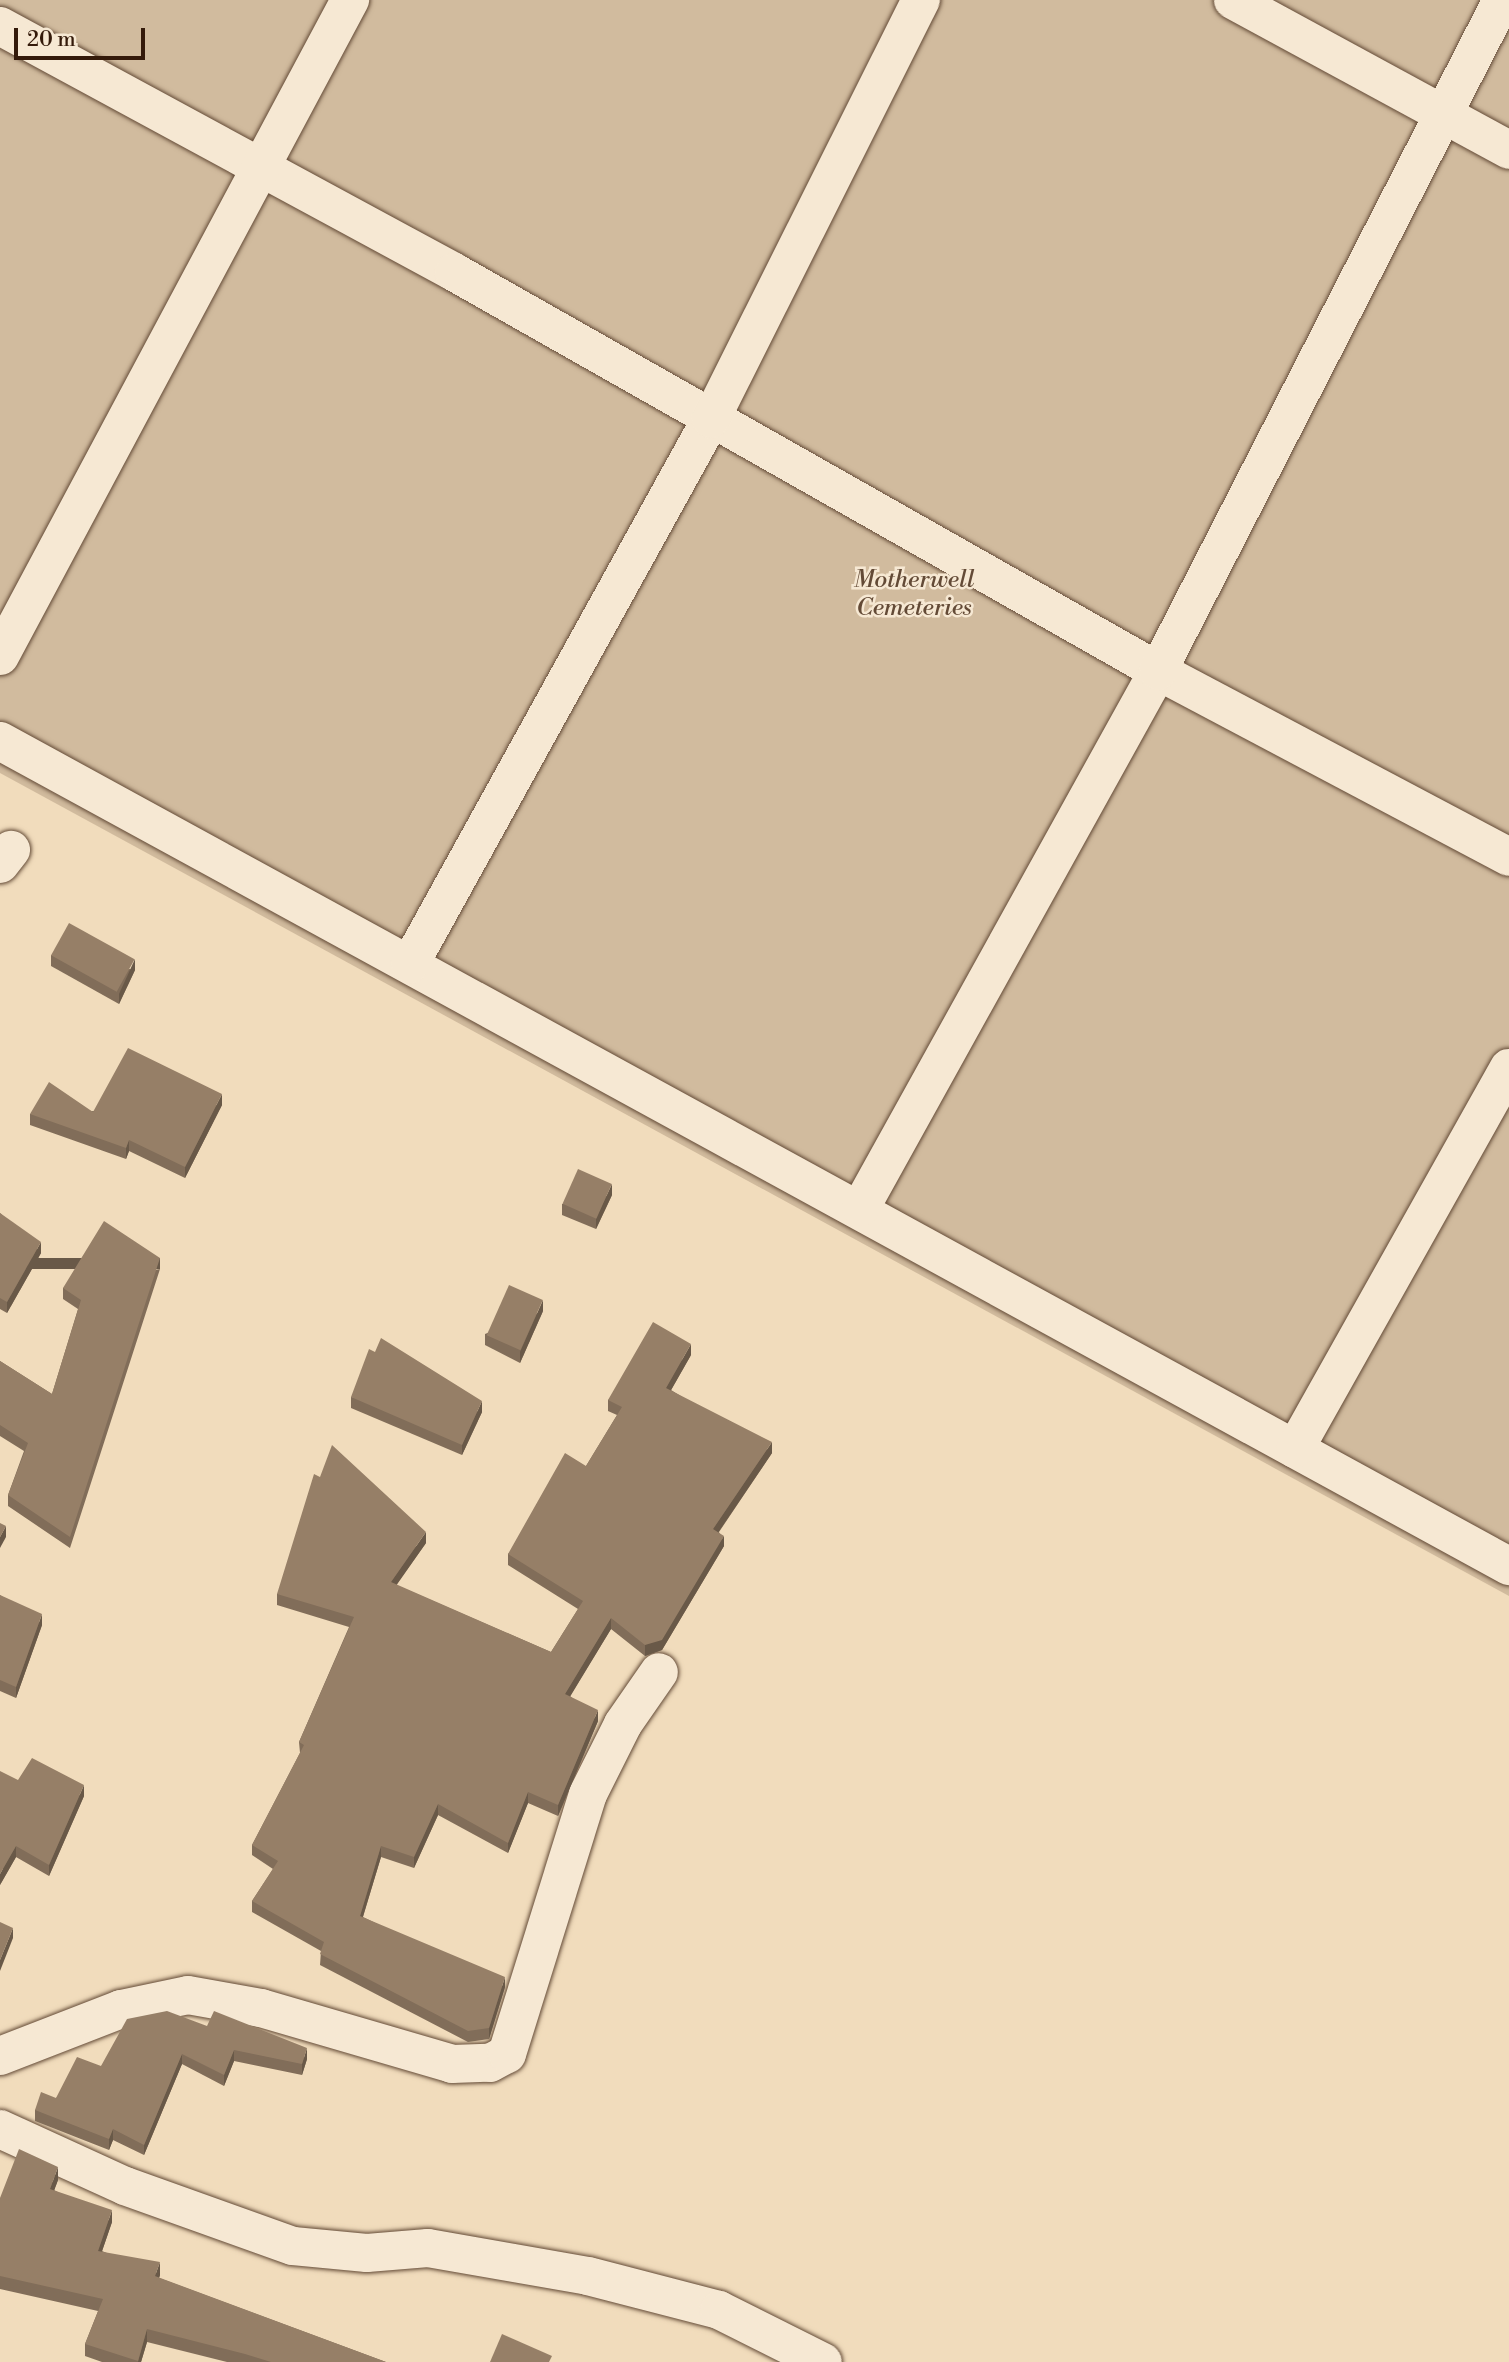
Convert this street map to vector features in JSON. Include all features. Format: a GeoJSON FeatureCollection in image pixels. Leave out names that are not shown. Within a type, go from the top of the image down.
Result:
{"type":"FeatureCollection","features":[{"type":"Feature","properties":{"kind":"street"},"geometry":{"type":"LineString","coordinates":[[0,656],[350,0]]}},
{"type":"Feature","properties":{"kind":"street"},"geometry":{"type":"LineString","coordinates":[[410,964],[711,419],[921,0]]}},
{"type":"Feature","properties":{"kind":"street"},"geometry":{"type":"LineString","coordinates":[[1233,0],[1509,150]]}},
{"type":"Feature","properties":{"kind":"street"},"geometry":{"type":"LineString","coordinates":[[861,1207],[1158,671],[1502,0]]}},
{"type":"Feature","properties":{"kind":"street"},"geometry":{"type":"LineString","coordinates":[[0,26],[711,419],[1158,671],[1509,857]]}},
{"type":"Feature","properties":{"kind":"street"},"geometry":{"type":"LineString","coordinates":[[0,741],[861,1207],[1509,1566]]}},
{"type":"Feature","properties":{"kind":"street"},"geometry":{"type":"LineString","coordinates":[[1295,1449],[1509,1068]]}},
{"type":"Feature","properties":{"kind":"street"},"geometry":{"type":"LineString","coordinates":[[0,2056],[121,2009],[188,1995],[261,2008],[452,2064],[490,2063],[507,2054],[589,1794],[623,1724],[659,1672]]}},
{"type":"Feature","properties":{"kind":"street"},"geometry":{"type":"LineString","coordinates":[[0,2129],[125,2186],[293,2246],[367,2253],[428,2248],[588,2276],[719,2310],[823,2362]]}},
{"type":"Feature","properties":{"kind":"green space","name":"Motherwell Cemeteries"},"geometry":{"type":"Polygon","coordinates":[[[0,0],[1509,0],[1509,1596],[0,773],[0,0]]]}},
{"type":"Feature","properties":{"kind":"building"},"geometry":{"type":"Polygon","coordinates":[[[69,923],[135,959],[117,992],[51,955],[69,923]]]}},
{"type":"Feature","properties":{"kind":"building"},"geometry":{"type":"Polygon","coordinates":[[[128,1048],[222,1094],[185,1167],[129,1140],[126,1148],[30,1114],[49,1082],[93,1112],[128,1048]]]}},
{"type":"Feature","properties":{"kind":"building"},"geometry":{"type":"Polygon","coordinates":[[[578,1169],[612,1184],[596,1219],[563,1204],[578,1169]]]}},
{"type":"Feature","properties":{"kind":"building"},"geometry":{"type":"Polygon","coordinates":[[[0,1213],[41,1242],[7,1302],[0,1298],[0,1213]]]}},
{"type":"Feature","properties":{"kind":"building"},"geometry":{"type":"Polygon","coordinates":[[[104,1221],[160,1258],[70,1537],[8,1495],[28,1443],[0,1425],[0,1361],[52,1394],[81,1300],[63,1288],[104,1221]]]}},
{"type":"Feature","properties":{"kind":"building"},"geometry":{"type":"Polygon","coordinates":[[[509,1285],[543,1300],[520,1350],[487,1335],[509,1285]]]}},
{"type":"Feature","properties":{"kind":"building"},"geometry":{"type":"Polygon","coordinates":[[[653,1322],[691,1344],[666,1388],[772,1442],[713,1529],[724,1536],[662,1640],[645,1645],[611,1618],[565,1694],[598,1710],[558,1805],[528,1792],[508,1843],[438,1804],[414,1857],[381,1846],[360,1916],[505,1977],[489,2028],[468,2031],[320,1954],[324,1942],[252,1901],[278,1861],[252,1845],[304,1745],[299,1742],[354,1617],[277,1594],[314,1474],[320,1477],[332,1445],[426,1532],[391,1582],[551,1652],[583,1601],[508,1554],[565,1453],[586,1466],[622,1407],[608,1400],[653,1322]]]}},
{"type":"Feature","properties":{"kind":"building"},"geometry":{"type":"Polygon","coordinates":[[[381,1338],[482,1401],[462,1445],[351,1397],[369,1349],[375,1352],[381,1338]]]}},
{"type":"Feature","properties":{"kind":"building"},"geometry":{"type":"Polygon","coordinates":[[[0,1523],[6,1526],[0,1537],[0,1523]]]}},
{"type":"Feature","properties":{"kind":"building"},"geometry":{"type":"Polygon","coordinates":[[[0,1595],[42,1614],[16,1687],[0,1680],[0,1595]]]}},
{"type":"Feature","properties":{"kind":"building"},"geometry":{"type":"Polygon","coordinates":[[[32,1758],[84,1785],[49,1865],[16,1846],[0,1874],[0,1771],[18,1780],[32,1758]]]}},
{"type":"Feature","properties":{"kind":"building"},"geometry":{"type":"Polygon","coordinates":[[[0,1922],[13,1928],[0,1960],[0,1922]]]}},
{"type":"Feature","properties":{"kind":"building"},"geometry":{"type":"Polygon","coordinates":[[[167,2011],[207,2026],[214,2011],[307,2048],[302,2064],[234,2050],[224,2075],[182,2054],[144,2145],[113,2129],[109,2139],[35,2110],[41,2092],[56,2098],[77,2057],[101,2066],[127,2019],[167,2011]]]}},
{"type":"Feature","properties":{"kind":"building"},"geometry":{"type":"Polygon","coordinates":[[[19,2149],[58,2167],[50,2189],[112,2210],[98,2251],[160,2262],[155,2276],[386,2362],[271,2362],[147,2329],[138,2361],[85,2344],[103,2299],[0,2276],[0,2198],[19,2149]]]}},
{"type":"Feature","properties":{"kind":"building"},"geometry":{"type":"Polygon","coordinates":[[[502,2334],[552,2356],[549,2362],[490,2362],[502,2334]]]}}]}
